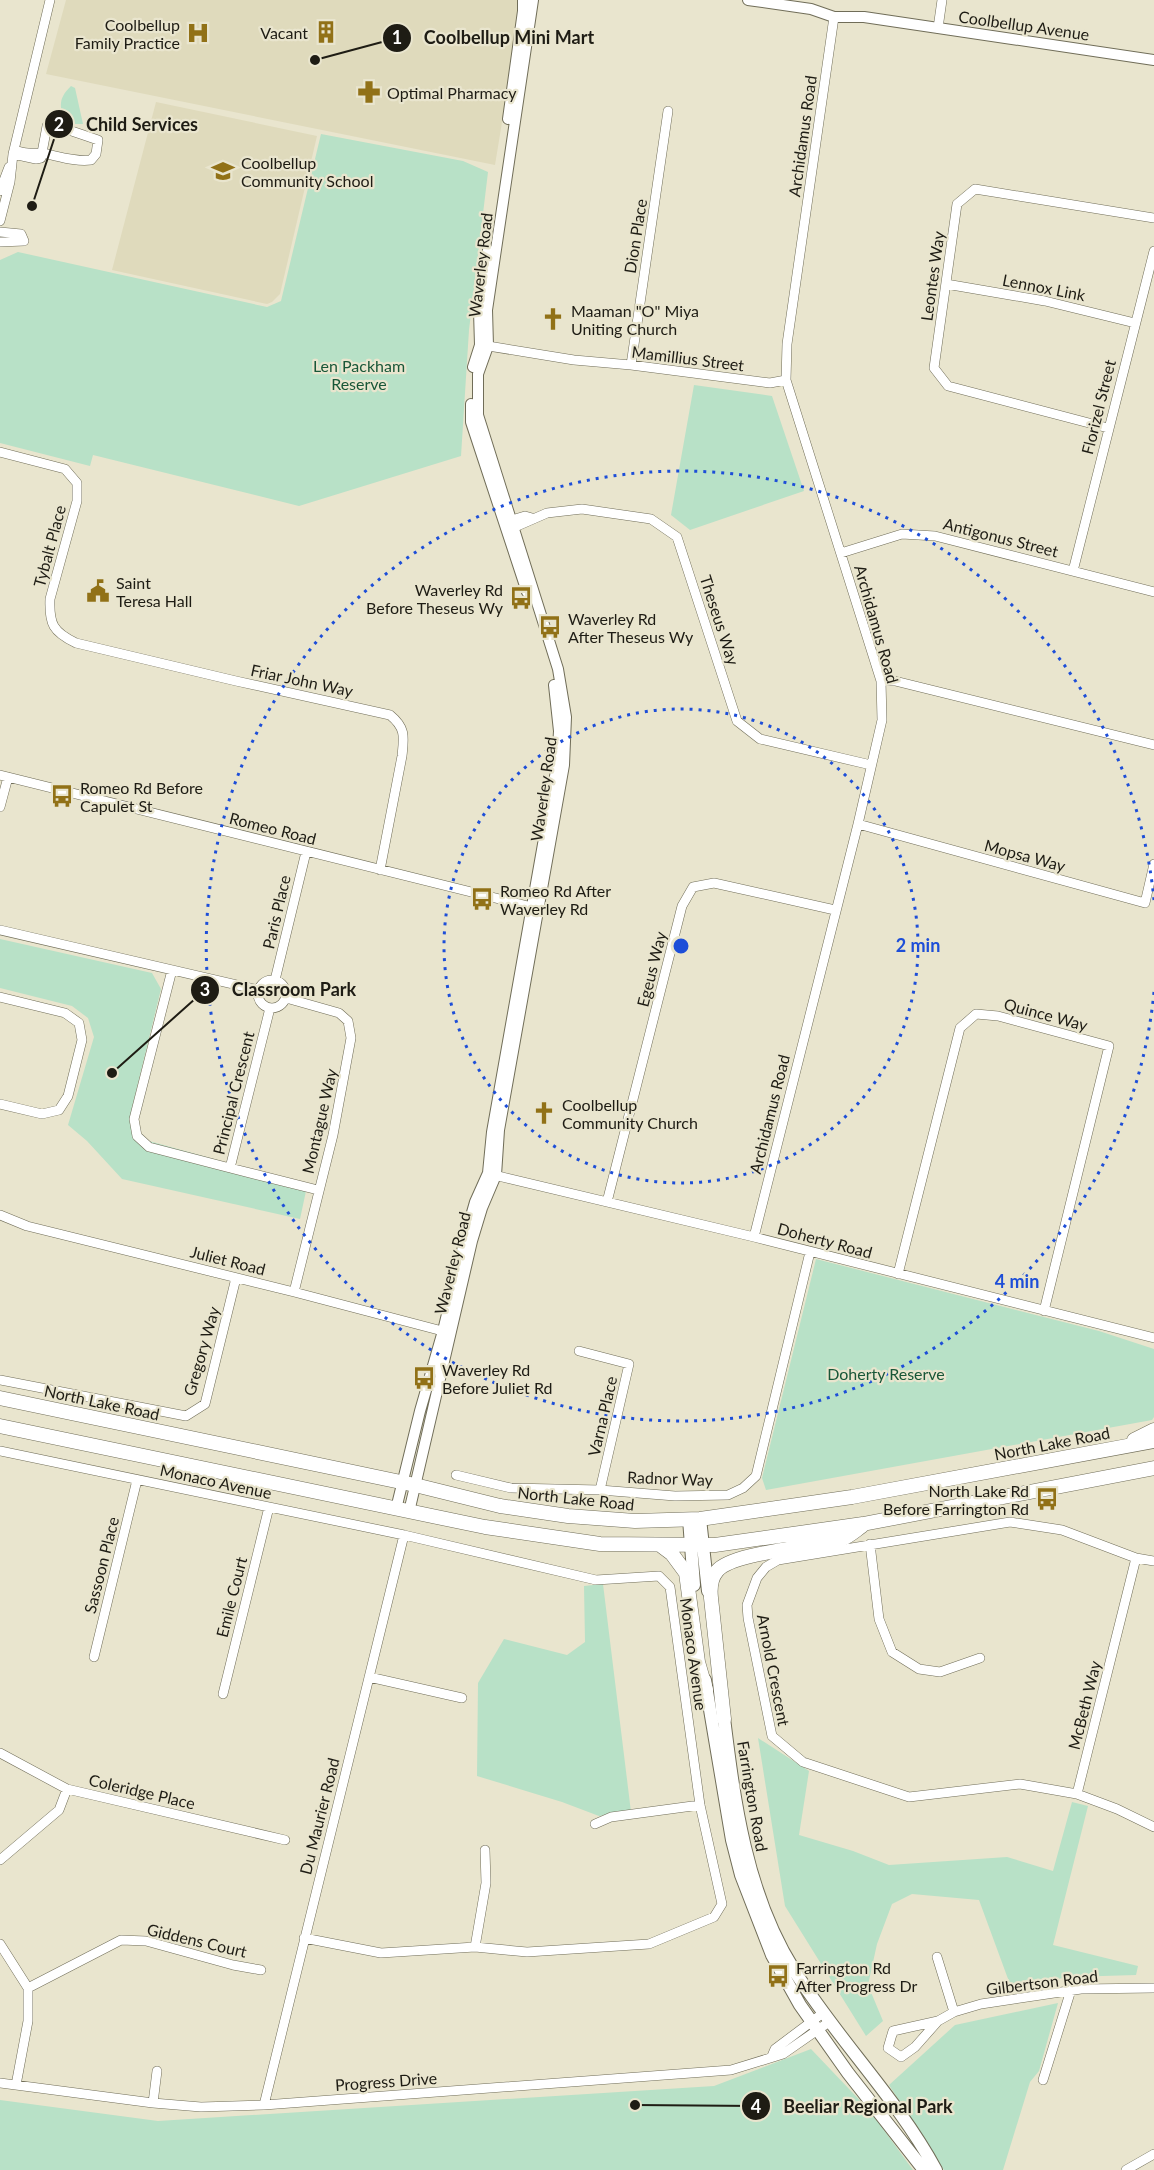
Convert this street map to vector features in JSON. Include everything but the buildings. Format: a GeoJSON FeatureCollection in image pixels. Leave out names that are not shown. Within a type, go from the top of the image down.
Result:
{"type":"FeatureCollection","features":[{"type":"Feature","properties":{"kind":"main road","name":"North Lake Road"},"geometry":{"type":"LineString","coordinates":[[0,1398],[528,1511],[602,1519],[695,1519],[852,1497],[1154,1441]]}},
{"type":"Feature","properties":{"kind":"main road"},"geometry":{"type":"LineString","coordinates":[[0,1426],[528,1534],[578,1541],[660,1545],[696,1545],[863,1524],[1154,1468]]}},
{"type":"Feature","properties":{"kind":"main road"},"geometry":{"type":"LineString","coordinates":[[1122,1446],[1154,1430]]}},
{"type":"Feature","properties":{"kind":"main road","name":"Farrington Road"},"geometry":{"type":"LineString","coordinates":[[695,1519],[706,1690],[732,1840],[741,1875],[772,1955],[788,1984],[874,2109],[924,2170]]}},
{"type":"Feature","properties":{"kind":"main road"},"geometry":{"type":"LineString","coordinates":[[724,1719],[711,1598],[712,1579],[716,1571],[737,1559],[843,1538],[863,1524]]}},
{"type":"Feature","properties":{"kind":"main road"},"geometry":{"type":"LineString","coordinates":[[660,1545],[672,1554],[686,1573],[698,1662],[706,1690]]}},
{"type":"Feature","properties":{"kind":"main road","name":"Farrington Road"},"geometry":{"type":"LineString","coordinates":[[696,1545],[739,1826],[755,1885],[781,1947],[826,2017],[903,2119],[936,2170]]}},
{"type":"Feature","properties":{"kind":"street"},"geometry":{"type":"LineString","coordinates":[[0,191],[12,155],[50,0]]}},
{"type":"Feature","properties":{"kind":"street","name":"Waverley Road"},"geometry":{"type":"LineString","coordinates":[[484,346],[479,311],[520,35],[523,0]]}},
{"type":"Feature","properties":{"kind":"street","name":"Waverley Road"},"geometry":{"type":"LineString","coordinates":[[403,1510],[420,1411],[447,1332],[467,1230],[475,1202],[492,1174],[536,908],[562,782],[566,751],[563,691],[552,646],[509,525],[478,415],[478,374],[484,346],[487,310],[533,0]]}},
{"type":"Feature","properties":{"kind":"street","name":"Coolbellup Avenue"},"geometry":{"type":"LineString","coordinates":[[748,0],[811,9],[834,17],[864,17],[1154,60]]}},
{"type":"Feature","properties":{"kind":"street"},"geometry":{"type":"LineString","coordinates":[[938,28],[942,0]]}},
{"type":"Feature","properties":{"kind":"street","name":"Archidamus Road"},"geometry":{"type":"LineString","coordinates":[[754,1237],[882,720],[881,681],[786,380],[786,344],[834,17]]}},
{"type":"Feature","properties":{"kind":"street","name":"Dion Place"},"geometry":{"type":"LineString","coordinates":[[631,365],[668,111]]}},
{"type":"Feature","properties":{"kind":"street"},"geometry":{"type":"LineString","coordinates":[[12,155],[42,153],[83,161],[91,160],[96,154],[98,140],[57,126],[47,126],[42,153]]}},
{"type":"Feature","properties":{"kind":"street"},"geometry":{"type":"LineString","coordinates":[[0,221],[10,182],[12,155]]}},
{"type":"Feature","properties":{"kind":"street","name":"Leontes Way"},"geometry":{"type":"LineString","coordinates":[[1108,428],[948,386],[934,368],[957,204],[975,189],[1154,218]]}},
{"type":"Feature","properties":{"kind":"street"},"geometry":{"type":"LineString","coordinates":[[0,232],[21,234],[24,241],[0,242]]}},
{"type":"Feature","properties":{"kind":"street","name":"Florizel Street"},"geometry":{"type":"LineString","coordinates":[[1073,571],[1154,251]]}},
{"type":"Feature","properties":{"kind":"street","name":"Lennox Link"},"geometry":{"type":"LineString","coordinates":[[946,284],[1045,301],[1135,323]]}},
{"type":"Feature","properties":{"kind":"street","name":"Mamillius Street"},"geometry":{"type":"LineString","coordinates":[[484,346],[574,360],[770,383],[786,380]]}},
{"type":"Feature","properties":{"kind":"street","name":"Tybalt Place"},"geometry":{"type":"LineString","coordinates":[[0,452],[65,469],[77,483],[76,501],[50,598],[49,614],[54,628]]}},
{"type":"Feature","properties":{"kind":"street","name":"Theseus Way"},"geometry":{"type":"LineString","coordinates":[[509,525],[525,516],[532,518],[547,513],[582,509],[651,519],[677,537],[737,721],[759,739],[871,765]]}},
{"type":"Feature","properties":{"kind":"street","name":"Antigonus Street"},"geometry":{"type":"LineString","coordinates":[[841,553],[902,534],[935,536],[1154,592]]}},
{"type":"Feature","properties":{"kind":"street","name":"Friar John Way"},"geometry":{"type":"LineString","coordinates":[[54,628],[76,643],[390,715],[401,724],[404,738],[380,870]]}},
{"type":"Feature","properties":{"kind":"street"},"geometry":{"type":"LineString","coordinates":[[881,681],[895,681],[1154,745]]}},
{"type":"Feature","properties":{"kind":"street"},"geometry":{"type":"LineString","coordinates":[[0,807],[4,776]]}},
{"type":"Feature","properties":{"kind":"street","name":"Romeo Road"},"geometry":{"type":"LineString","coordinates":[[4,776],[536,908]]}},
{"type":"Feature","properties":{"kind":"street","name":"Mopsa Way"},"geometry":{"type":"LineString","coordinates":[[858,824],[1144,903],[1154,864]]}},
{"type":"Feature","properties":{"kind":"street","name":"Paris Place"},"geometry":{"type":"LineString","coordinates":[[275,980],[306,852]]}},
{"type":"Feature","properties":{"kind":"street","name":"Egeus Way"},"geometry":{"type":"LineString","coordinates":[[607,1202],[682,906],[693,887],[714,882],[835,910]]}},
{"type":"Feature","properties":{"kind":"street"},"geometry":{"type":"LineString","coordinates":[[0,930],[259,990]]}},
{"type":"Feature","properties":{"kind":"street"},"geometry":{"type":"LineString","coordinates":[[172,970],[134,1119],[137,1137],[149,1148],[230,1168]]}},
{"type":"Feature","properties":{"kind":"street"},"geometry":{"type":"LineString","coordinates":[[275,980],[284,986],[286,998],[278,1007],[270,1008],[261,1001],[259,990],[263,983],[275,980]]}},
{"type":"Feature","properties":{"kind":"street"},"geometry":{"type":"LineString","coordinates":[[0,997],[65,1013],[78,1023],[82,1040],[68,1096],[59,1110],[42,1114],[0,1104]]}},
{"type":"Feature","properties":{"kind":"street","name":"Montague Way"},"geometry":{"type":"LineString","coordinates":[[286,998],[339,1013],[348,1021],[350,1029],[349,1056],[333,1135],[294,1292]]}},
{"type":"Feature","properties":{"kind":"street","name":"Principal Crescent"},"geometry":{"type":"LineString","coordinates":[[270,1008],[230,1168],[318,1190]]}},
{"type":"Feature","properties":{"kind":"street","name":"Quince Way"},"geometry":{"type":"LineString","coordinates":[[898,1274],[960,1028],[976,1014],[998,1016],[1109,1046],[1044,1311]]}},
{"type":"Feature","properties":{"kind":"street","name":"Doherty Road"},"geometry":{"type":"LineString","coordinates":[[492,1174],[754,1237],[1154,1338]]}},
{"type":"Feature","properties":{"kind":"street","name":"Juliet Road"},"geometry":{"type":"LineString","coordinates":[[0,1215],[27,1226],[447,1332]]}},
{"type":"Feature","properties":{"kind":"street","name":"Radnor Way"},"geometry":{"type":"LineString","coordinates":[[456,1475],[511,1488],[600,1490],[675,1496],[728,1495],[743,1488],[756,1476],[810,1252]]}},
{"type":"Feature","properties":{"kind":"street","name":"Gregory Way"},"geometry":{"type":"LineString","coordinates":[[0,1380],[186,1416],[205,1404],[237,1278]]}},
{"type":"Feature","properties":{"kind":"street","name":"Varna Place"},"geometry":{"type":"LineString","coordinates":[[579,1351],[629,1364],[600,1490]]}},
{"type":"Feature","properties":{"kind":"street","name":"Monaco Avenue"},"geometry":{"type":"LineString","coordinates":[[1,1455],[137,1480],[404,1535],[596,1580],[659,1576],[670,1587],[700,1805],[722,1904],[714,1917],[649,1944],[527,1952],[475,1947],[381,1953],[304,1938]]}},
{"type":"Feature","properties":{"kind":"street","name":"Sassoon Place"},"geometry":{"type":"LineString","coordinates":[[94,1657],[137,1480]]}},
{"type":"Feature","properties":{"kind":"street","name":"Emile Court"},"geometry":{"type":"LineString","coordinates":[[223,1694],[269,1507]]}},
{"type":"Feature","properties":{"kind":"street","name":"Arnold Crescent"},"geometry":{"type":"LineString","coordinates":[[1077,1794],[1020,1784],[909,1797],[803,1762],[772,1736],[747,1605],[757,1578],[766,1567],[777,1560],[1010,1522],[1062,1530],[1137,1558]]}},
{"type":"Feature","properties":{"kind":"street","name":"Du Maurier Road"},"geometry":{"type":"LineString","coordinates":[[264,2105],[404,1535]]}},
{"type":"Feature","properties":{"kind":"street"},"geometry":{"type":"LineString","coordinates":[[870,1544],[879,1619],[892,1652],[919,1670],[940,1672],[980,1658]]}},
{"type":"Feature","properties":{"kind":"street"},"geometry":{"type":"LineString","coordinates":[[1137,1558],[1154,1561]]}},
{"type":"Feature","properties":{"kind":"street","name":"McBeth Way"},"geometry":{"type":"LineString","coordinates":[[1077,1794],[1137,1558]]}},
{"type":"Feature","properties":{"kind":"street"},"geometry":{"type":"LineString","coordinates":[[369,1677],[462,1698]]}},
{"type":"Feature","properties":{"kind":"street","name":"Coleridge Place"},"geometry":{"type":"LineString","coordinates":[[0,1753],[67,1789],[285,1840]]}},
{"type":"Feature","properties":{"kind":"street"},"geometry":{"type":"LineString","coordinates":[[0,1860],[59,1810],[67,1789]]}},
{"type":"Feature","properties":{"kind":"street"},"geometry":{"type":"LineString","coordinates":[[1077,1794],[1117,1809],[1154,1827]]}},
{"type":"Feature","properties":{"kind":"street"},"geometry":{"type":"LineString","coordinates":[[595,1824],[611,1817],[700,1805]]}},
{"type":"Feature","properties":{"kind":"street"},"geometry":{"type":"LineString","coordinates":[[475,1947],[486,1883],[485,1850]]}},
{"type":"Feature","properties":{"kind":"street","name":"Giddens Court"},"geometry":{"type":"LineString","coordinates":[[28,1988],[121,1940],[146,1941],[232,1965],[261,1970]]}},
{"type":"Feature","properties":{"kind":"street"},"geometry":{"type":"LineString","coordinates":[[0,1944],[28,1988],[28,2021],[16,2085]]}},
{"type":"Feature","properties":{"kind":"street"},"geometry":{"type":"LineString","coordinates":[[937,1957],[954,2012]]}},
{"type":"Feature","properties":{"kind":"street","name":"Gilbertson Road"},"geometry":{"type":"LineString","coordinates":[[938,2021],[915,2048],[901,2057],[888,2048],[893,2031],[938,2021],[954,2012],[981,2004],[1071,1990],[1154,1988]]}},
{"type":"Feature","properties":{"kind":"street"},"geometry":{"type":"LineString","coordinates":[[1043,2080],[1071,1990]]}},
{"type":"Feature","properties":{"kind":"street","name":"Progress Drive"},"geometry":{"type":"LineString","coordinates":[[0,2083],[201,2107],[264,2105],[731,2070],[783,2054],[826,2017]]}},
{"type":"Feature","properties":{"kind":"street"},"geometry":{"type":"LineString","coordinates":[[153,2103],[157,2071]]}},
{"type":"Feature","properties":{"kind":"street"},"geometry":{"type":"LineString","coordinates":[[1126,2170],[1154,2154]]}},
{"type":"Feature","properties":{"kind":"shaded area"},"geometry":{"type":"Polygon","coordinates":[[[66,0],[522,0],[495,165],[46,74],[66,0]]]}},
{"type":"Feature","properties":{"kind":"shaded area","name":"Coolbellup Community School"},"geometry":{"type":"Polygon","coordinates":[[[156,102],[317,136],[280,294],[272,302],[267,304],[112,270],[156,102]]]}},
{"type":"Feature","properties":{"kind":"green space"},"geometry":{"type":"Polygon","coordinates":[[[71,86],[75,88],[83,124],[74,124],[62,114],[62,98],[71,86]]]}},
{"type":"Feature","properties":{"kind":"green space","name":"Len Packham Reserve"},"geometry":{"type":"Polygon","coordinates":[[[321,134],[463,161],[488,172],[469,330],[461,456],[299,506],[93,455],[90,466],[0,443],[0,260],[18,252],[267,307],[281,301],[321,134]]]}},
{"type":"Feature","properties":{"kind":"green space"},"geometry":{"type":"Polygon","coordinates":[[[694,385],[772,396],[804,491],[690,530],[671,515],[694,385]]]}},
{"type":"Feature","properties":{"kind":"green space"},"geometry":{"type":"Polygon","coordinates":[[[0,939],[152,973],[161,989],[132,1108],[131,1129],[149,1141],[221,1161],[306,1191],[300,1219],[122,1179],[87,1141],[68,1125],[94,1037],[88,1018],[72,1006],[0,988],[0,939]]]}},
{"type":"Feature","properties":{"kind":"green space","name":"Doherty Reserve"},"geometry":{"type":"Polygon","coordinates":[[[816,1259],[1099,1331],[1154,1349],[1154,1417],[1152,1420],[766,1490],[762,1478],[816,1259]]]}},
{"type":"Feature","properties":{"kind":"green space"},"geometry":{"type":"Polygon","coordinates":[[[603,1584],[631,1812],[599,1816],[477,1776],[478,1683],[504,1639],[567,1655],[585,1642],[584,1586],[603,1584]]]}},
{"type":"Feature","properties":{"kind":"green space"},"geometry":{"type":"Polygon","coordinates":[[[758,1738],[809,1771],[799,1835],[853,1851],[889,1865],[1007,1857],[1053,1871],[1072,1802],[1088,1806],[1053,1945],[1138,1966],[1136,1975],[1069,1977],[1011,1987],[979,1900],[912,1894],[892,1904],[877,1944],[868,1985],[883,2021],[866,2036],[785,1906],[758,1738]]]}},
{"type":"Feature","properties":{"kind":"green space"},"geometry":{"type":"Polygon","coordinates":[[[1058,2003],[1039,2071],[1030,2082],[1003,2170],[944,2170],[889,2085],[955,2025],[1058,2003]]]}},
{"type":"Feature","properties":{"kind":"green space"},"geometry":{"type":"Polygon","coordinates":[[[811,2049],[870,2111],[913,2170],[0,2170],[0,2100],[158,2121],[714,2086],[811,2049]]]}},
{"type":"Feature","properties":{"kind":"place","name":"Vacant"},"geometry":{"type":"Point","coordinates":[326,32]}},
{"type":"Feature","properties":{"kind":"place","name":"Coolbellup Family Practice"},"geometry":{"type":"Point","coordinates":[198,33]}},
{"type":"Feature","properties":{"kind":"place","name":"Coolbellup Mini Mart"},"geometry":{"type":"Point","coordinates":[315,60]}},
{"type":"Feature","properties":{"kind":"place","name":"Optimal Pharmacy"},"geometry":{"type":"Point","coordinates":[369,92]}},
{"type":"Feature","properties":{"kind":"place","name":"Coolbellup Community School"},"geometry":{"type":"Point","coordinates":[223,171]}},
{"type":"Feature","properties":{"kind":"place","name":"Child Services"},"geometry":{"type":"Point","coordinates":[32,206]}},
{"type":"Feature","properties":{"kind":"place","name":"Maaman \"O\" Miya Uniting Church"},"geometry":{"type":"Point","coordinates":[553,319]}},
{"type":"Feature","properties":{"kind":"place","name":"Saint Teresa Hall"},"geometry":{"type":"Point","coordinates":[98,591]}},
{"type":"Feature","properties":{"kind":"place","name":"Waverley Rd Before Theseus Wy"},"geometry":{"type":"Point","coordinates":[521,598]}},
{"type":"Feature","properties":{"kind":"place","name":"Waverley Rd After Theseus Wy"},"geometry":{"type":"Point","coordinates":[550,627]}},
{"type":"Feature","properties":{"kind":"place","name":"Romeo Rd Before Capulet St"},"geometry":{"type":"Point","coordinates":[62,796]}},
{"type":"Feature","properties":{"kind":"place","name":"Romeo Rd After Waverley Rd"},"geometry":{"type":"Point","coordinates":[482,899]}},
{"type":"Feature","properties":{"kind":"place","name":"Classroom Park"},"geometry":{"type":"Point","coordinates":[112,1073]}},
{"type":"Feature","properties":{"kind":"place","name":"Coolbellup Community Church"},"geometry":{"type":"Point","coordinates":[544,1113]}},
{"type":"Feature","properties":{"kind":"place","name":"Waverley Rd Before Juliet Rd"},"geometry":{"type":"Point","coordinates":[424,1378]}},
{"type":"Feature","properties":{"kind":"place","name":"North Lake Rd Before Farrington Rd"},"geometry":{"type":"Point","coordinates":[1047,1499]}},
{"type":"Feature","properties":{"kind":"place","name":"Farrington Rd After Progress Dr"},"geometry":{"type":"Point","coordinates":[778,1976]}},
{"type":"Feature","properties":{"kind":"place","name":"Beeliar Regional Park"},"geometry":{"type":"Point","coordinates":[635,2105]}}]}
